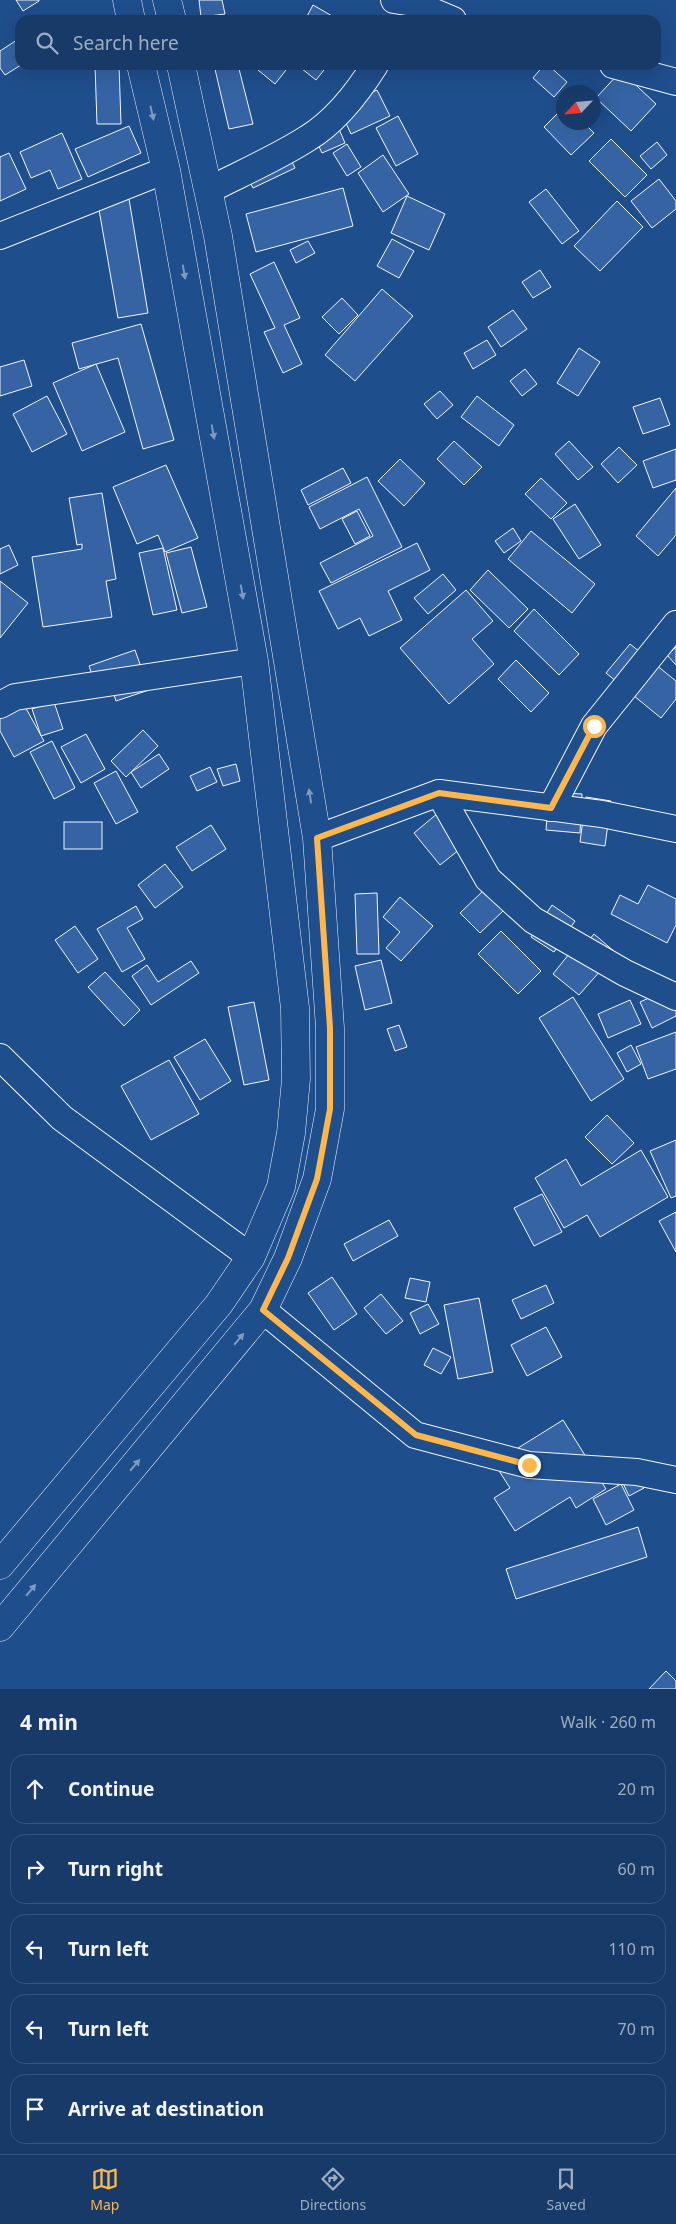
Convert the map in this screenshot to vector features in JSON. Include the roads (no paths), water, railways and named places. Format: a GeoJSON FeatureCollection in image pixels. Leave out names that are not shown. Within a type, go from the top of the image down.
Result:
{"type":"FeatureCollection","features":[{"type":"Feature","properties":{"kind":"street"},"geometry":{"type":"LineString","coordinates":[[127,0],[130,15]]}},
{"type":"Feature","properties":{"kind":"street"},"geometry":{"type":"LineString","coordinates":[[167,0],[171,15]]}},
{"type":"Feature","properties":{"kind":"street"},"geometry":{"type":"LineString","coordinates":[[403,8],[432,15]]}},
{"type":"Feature","properties":{"kind":"street"},"geometry":{"type":"LineString","coordinates":[[0,1565],[213,1311],[251,1257],[281,1187],[292,1133],[296,1079],[295,1008],[254,661],[166,170],[143,70]]}},
{"type":"Feature","properties":{"kind":"street"},"geometry":{"type":"LineString","coordinates":[[0,1627],[263,1310],[288,1258],[317,1179],[330,1109],[330,1028],[317,838],[209,190],[183,70]]}},
{"type":"Feature","properties":{"kind":"street"},"geometry":{"type":"LineString","coordinates":[[209,190],[309,138],[337,115],[362,86],[372,70]]}},
{"type":"Feature","properties":{"kind":"street"},"geometry":{"type":"LineString","coordinates":[[632,70],[676,82]]}},
{"type":"Feature","properties":{"kind":"street"},"geometry":{"type":"LineString","coordinates":[[0,236],[166,170]]}},
{"type":"Feature","properties":{"kind":"street"},"geometry":{"type":"LineString","coordinates":[[551,808],[594,726],[676,624]]}},
{"type":"Feature","properties":{"kind":"street"},"geometry":{"type":"LineString","coordinates":[[0,705],[15,697],[254,661]]}},
{"type":"Feature","properties":{"kind":"street"},"geometry":{"type":"LineString","coordinates":[[317,838],[439,793],[602,814],[676,829]]}},
{"type":"Feature","properties":{"kind":"street"},"geometry":{"type":"LineString","coordinates":[[439,793],[488,879],[533,920],[625,973],[676,997]]}},
{"type":"Feature","properties":{"kind":"street"},"geometry":{"type":"LineString","coordinates":[[0,1057],[62,1118],[251,1257]]}},
{"type":"Feature","properties":{"kind":"street"},"geometry":{"type":"LineString","coordinates":[[263,1310],[416,1435],[529,1465],[637,1472],[676,1480]]}}]}
